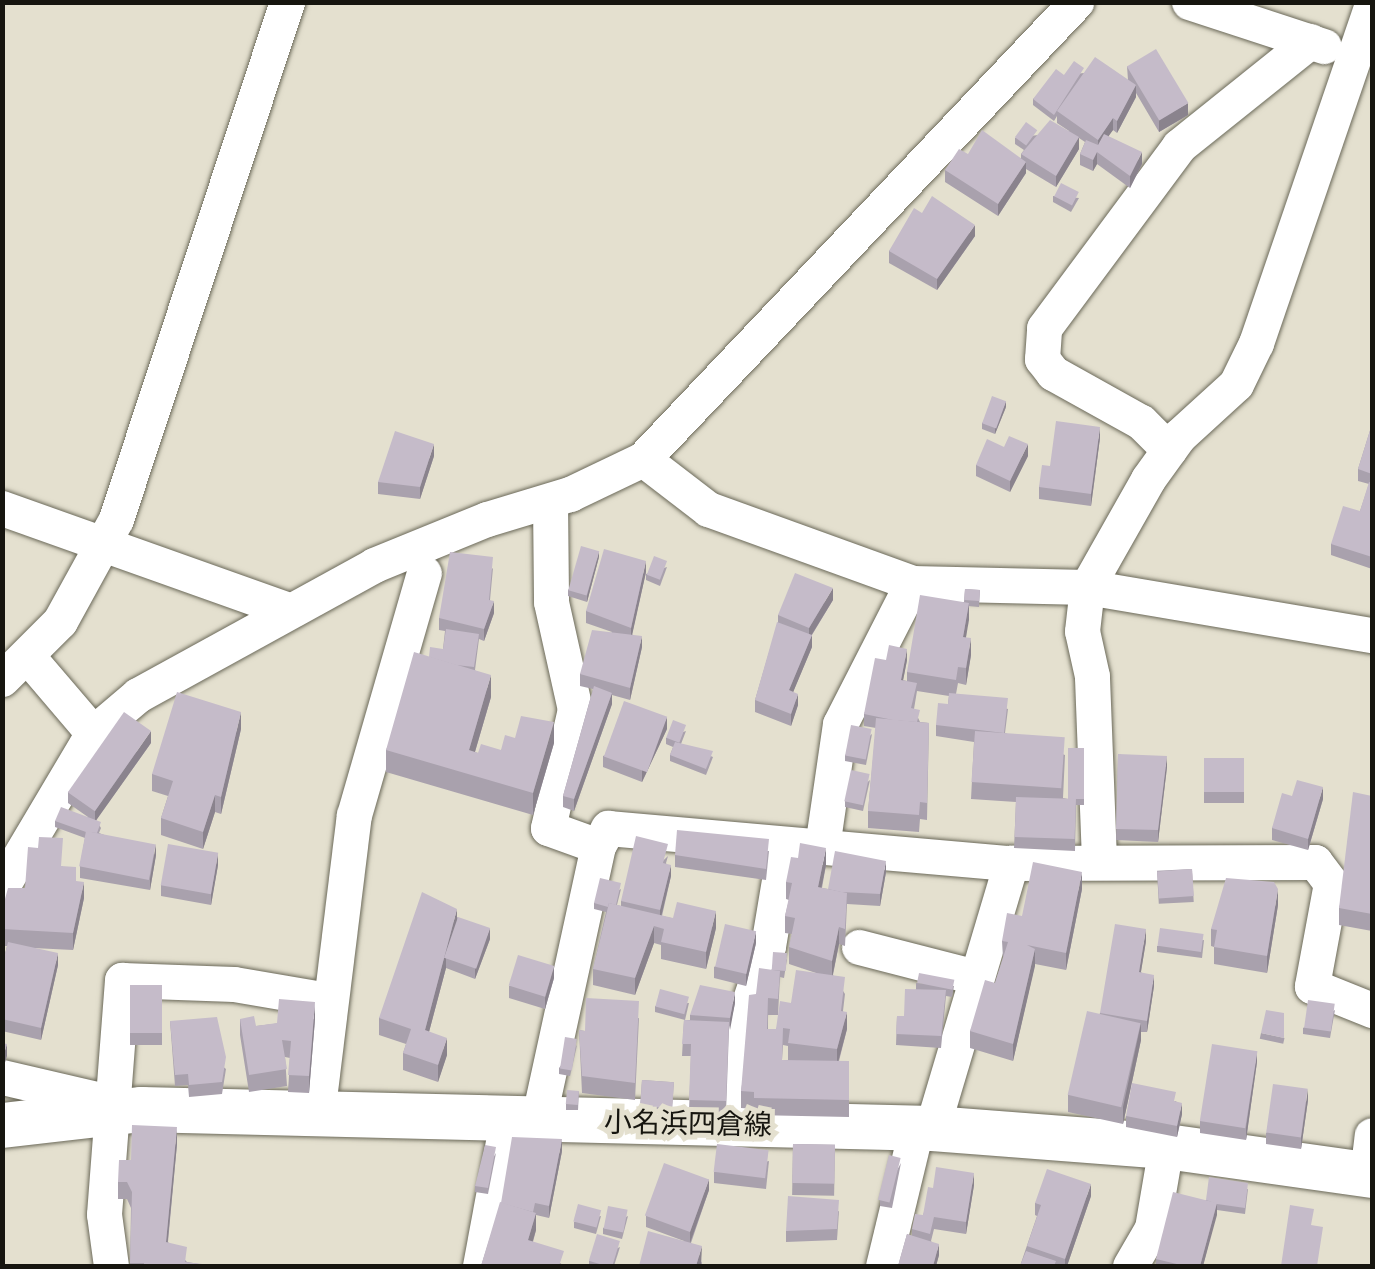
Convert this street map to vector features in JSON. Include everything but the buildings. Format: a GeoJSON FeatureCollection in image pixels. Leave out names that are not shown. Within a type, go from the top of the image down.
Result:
{"type":"FeatureCollection","features":[{"type":"Feature","properties":{"kind":"main road","name":"小名浜四倉線"},"geometry":{"type":"LineString","coordinates":[[2,1126],[115,1106],[522,1121],[924,1129],[1371,1161]]}},
{"type":"Feature","properties":{"kind":"street"},"geometry":{"type":"LineString","coordinates":[[93,733],[16,668],[69,607],[106,542],[287,2]]}},
{"type":"Feature","properties":{"kind":"street"},"geometry":{"type":"LineString","coordinates":[[2,886],[93,733],[138,695],[286,609],[406,552],[550,501],[643,459],[1076,2]]}},
{"type":"Feature","properties":{"kind":"street"},"geometry":{"type":"LineString","coordinates":[[1188,2],[1364,60]]}},
{"type":"Feature","properties":{"kind":"street"},"geometry":{"type":"LineString","coordinates":[[1099,860],[1092,676],[1082,630],[1087,587],[1169,450],[1236,384],[1256,343],[1364,60],[1372,5]]}},
{"type":"Feature","properties":{"kind":"street"},"geometry":{"type":"LineString","coordinates":[[1169,450],[1140,422],[1053,373],[1042,359],[1044,328],[1179,146],[1310,42]]}},
{"type":"Feature","properties":{"kind":"street"},"geometry":{"type":"LineString","coordinates":[[643,459],[708,509],[912,583],[1087,587],[1372,635]]}},
{"type":"Feature","properties":{"kind":"street"},"geometry":{"type":"LineString","coordinates":[[550,501],[551,602],[575,709],[548,828],[598,846]]}},
{"type":"Feature","properties":{"kind":"street"},"geometry":{"type":"LineString","coordinates":[[2,508],[286,609]]}},
{"type":"Feature","properties":{"kind":"street"},"geometry":{"type":"LineString","coordinates":[[317,1115],[328,1000],[354,815],[424,574]]}},
{"type":"Feature","properties":{"kind":"street"},"geometry":{"type":"LineString","coordinates":[[822,847],[840,724],[912,583]]}},
{"type":"Feature","properties":{"kind":"street"},"geometry":{"type":"LineString","coordinates":[[480,1266],[598,846],[608,828],[691,830],[784,844],[1011,862],[1315,862],[1331,883],[1312,986],[1372,1010]]}},
{"type":"Feature","properties":{"kind":"street"},"geometry":{"type":"LineString","coordinates":[[732,1125],[744,1017],[768,946],[784,844]]}},
{"type":"Feature","properties":{"kind":"street"},"geometry":{"type":"LineString","coordinates":[[883,1266],[1011,862]]}},
{"type":"Feature","properties":{"kind":"street"},"geometry":{"type":"LineString","coordinates":[[859,947],[976,977]]}},
{"type":"Feature","properties":{"kind":"street"},"geometry":{"type":"LineString","coordinates":[[111,1266],[104,1214],[122,980],[234,984],[328,1000]]}},
{"type":"Feature","properties":{"kind":"street"},"geometry":{"type":"LineString","coordinates":[[2,1076],[115,1106]]}},
{"type":"Feature","properties":{"kind":"street"},"geometry":{"type":"LineString","coordinates":[[1130,1266],[1152,1228],[1166,1146]]}}]}
